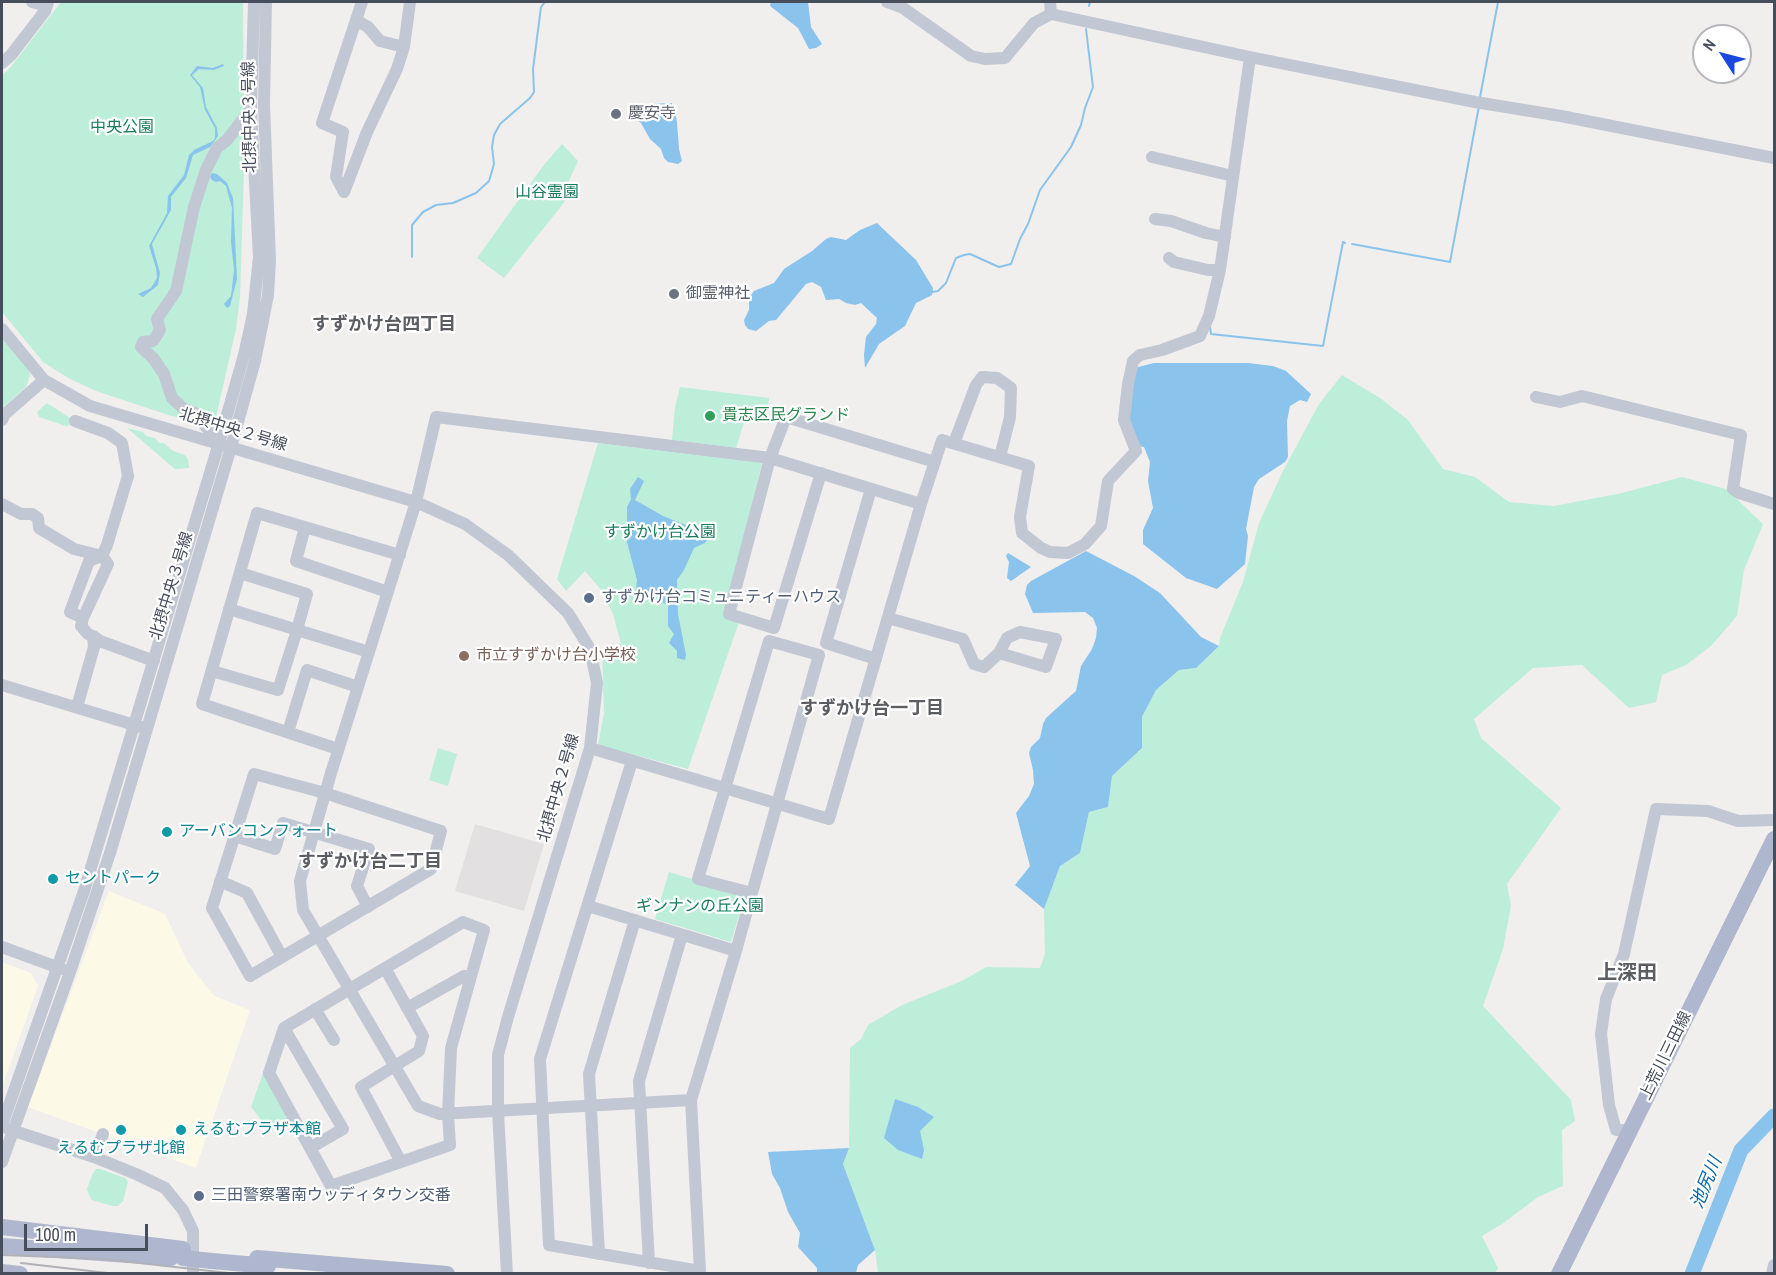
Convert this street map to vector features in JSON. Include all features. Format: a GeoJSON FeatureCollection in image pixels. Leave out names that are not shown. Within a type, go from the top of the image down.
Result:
{"type":"FeatureCollection","features":[{"type":"Feature","properties":{"kind":"main road","name":"上荒川三田線"},"geometry":{"type":"LineString","coordinates":[[1559,1274],[1774,839]]}},
{"type":"Feature","properties":{"kind":"main road"},"geometry":{"type":"LineString","coordinates":[[2,1227],[183,1254]]}},
{"type":"Feature","properties":{"kind":"main road"},"geometry":{"type":"LineString","coordinates":[[2,1246],[257,1258],[447,1274]]}},
{"type":"Feature","properties":{"kind":"main road"},"geometry":{"type":"LineString","coordinates":[[212,1256],[369,1274]]}},
{"type":"Feature","properties":{"kind":"main road"},"geometry":{"type":"LineString","coordinates":[[257,1258],[336,1272]]}},
{"type":"Feature","properties":{"kind":"main road"},"geometry":{"type":"LineString","coordinates":[[2,1272],[20,1274]]}},
{"type":"Feature","properties":{"kind":"street"},"geometry":{"type":"LineString","coordinates":[[2,63],[11,55],[48,4],[32,2]]}},
{"type":"Feature","properties":{"kind":"street","name":"北摂中央３号線"},"geometry":{"type":"LineString","coordinates":[[6,1127],[74,974],[110,853],[141,727],[154,662],[219,443],[251,324],[258,269],[251,109],[255,2]]}},
{"type":"Feature","properties":{"kind":"street","name":"北摂中央３号線"},"geometry":{"type":"LineString","coordinates":[[2,1162],[6,1127],[57,968],[141,727],[231,447],[255,361],[268,295],[270,261],[264,104],[267,2]]}},
{"type":"Feature","properties":{"kind":"street"},"geometry":{"type":"LineString","coordinates":[[362,2],[322,123],[342,132],[336,177],[344,192],[367,132],[397,69],[404,47],[410,2]]}},
{"type":"Feature","properties":{"kind":"street"},"geometry":{"type":"LineString","coordinates":[[887,2],[903,8],[971,56],[985,59],[1005,58],[1034,23],[1051,8],[1250,57],[1479,103],[1561,116],[1774,158]]}},
{"type":"Feature","properties":{"kind":"street"},"geometry":{"type":"LineString","coordinates":[[356,21],[368,27],[380,41],[404,47]]}},
{"type":"Feature","properties":{"kind":"street"},"geometry":{"type":"LineString","coordinates":[[590,748],[829,819],[921,504],[942,440],[1029,466],[1020,517],[1022,533],[1041,548],[1050,552],[1068,552],[1085,544],[1101,526],[1108,481],[1136,451],[1124,420],[1133,361],[1140,354],[1162,350],[1200,336],[1209,316],[1220,270],[1250,57]]}},
{"type":"Feature","properties":{"kind":"street"},"geometry":{"type":"LineString","coordinates":[[219,443],[195,413],[184,409],[172,398],[164,374],[153,358],[141,347],[142,342],[153,341],[158,335],[160,330],[157,319],[176,291],[194,207],[206,170],[217,148],[227,140],[251,109]]}},
{"type":"Feature","properties":{"kind":"street"},"geometry":{"type":"LineString","coordinates":[[1152,157],[1233,176]]}},
{"type":"Feature","properties":{"kind":"street"},"geometry":{"type":"LineString","coordinates":[[1155,219],[1171,221],[1224,237]]}},
{"type":"Feature","properties":{"kind":"street"},"geometry":{"type":"LineString","coordinates":[[1169,258],[1174,262],[1208,270],[1220,270]]}},
{"type":"Feature","properties":{"kind":"street","name":"北摂中央２号線"},"geometry":{"type":"LineString","coordinates":[[2,329],[44,380],[90,406],[416,502],[465,524],[508,555],[568,613],[590,649],[597,683],[590,748],[498,1055],[498,1112],[507,1274]]}},
{"type":"Feature","properties":{"kind":"street"},"geometry":{"type":"LineString","coordinates":[[954,443],[976,385],[982,377],[997,378],[1011,388],[1010,417],[1000,458]]}},
{"type":"Feature","properties":{"kind":"street"},"geometry":{"type":"LineString","coordinates":[[2,420],[5,414],[44,380]]}},
{"type":"Feature","properties":{"kind":"street"},"geometry":{"type":"LineString","coordinates":[[1536,398],[1560,402],[1582,396],[1742,435],[1733,489],[1774,504]]}},
{"type":"Feature","properties":{"kind":"street"},"geometry":{"type":"LineString","coordinates":[[691,1100],[448,1114],[440,1114],[418,1106],[303,910],[300,881],[338,749],[416,502],[436,417],[770,458],[921,504]]}},
{"type":"Feature","properties":{"kind":"street"},"geometry":{"type":"LineString","coordinates":[[820,473],[774,628],[729,614],[770,458],[786,417],[935,462]]}},
{"type":"Feature","properties":{"kind":"street"},"geometry":{"type":"LineString","coordinates":[[75,421],[108,433],[122,443],[128,477],[102,556]]}},
{"type":"Feature","properties":{"kind":"street"},"geometry":{"type":"LineString","coordinates":[[871,489],[826,643],[876,658]]}},
{"type":"Feature","properties":{"kind":"street"},"geometry":{"type":"LineString","coordinates":[[2,504],[21,514],[32,514],[38,518],[39,528],[74,549],[102,556],[108,564],[82,618],[81,626],[100,641],[154,662]]}},
{"type":"Feature","properties":{"kind":"street"},"geometry":{"type":"LineString","coordinates":[[338,749],[202,704],[257,513],[400,555]]}},
{"type":"Feature","properties":{"kind":"street"},"geometry":{"type":"LineString","coordinates":[[305,527],[296,561],[388,592]]}},
{"type":"Feature","properties":{"kind":"street"},"geometry":{"type":"LineString","coordinates":[[82,618],[70,612],[89,561],[102,556]]}},
{"type":"Feature","properties":{"kind":"street"},"geometry":{"type":"LineString","coordinates":[[212,671],[278,690],[297,630],[307,594],[240,573]]}},
{"type":"Feature","properties":{"kind":"street"},"geometry":{"type":"LineString","coordinates":[[230,609],[369,652]]}},
{"type":"Feature","properties":{"kind":"street"},"geometry":{"type":"LineString","coordinates":[[888,618],[963,639],[974,664],[984,668],[999,653]]}},
{"type":"Feature","properties":{"kind":"street"},"geometry":{"type":"LineString","coordinates":[[77,707],[94,647],[93,636]]}},
{"type":"Feature","properties":{"kind":"street"},"geometry":{"type":"LineString","coordinates":[[632,761],[540,1059],[549,1245],[700,1271],[691,1100],[736,951],[819,655],[770,640],[698,879],[752,893]]}},
{"type":"Feature","properties":{"kind":"street"},"geometry":{"type":"LineString","coordinates":[[288,732],[307,670],[358,687]]}},
{"type":"Feature","properties":{"kind":"street"},"geometry":{"type":"LineString","coordinates":[[2,685],[141,727]]}},
{"type":"Feature","properties":{"kind":"street"},"geometry":{"type":"LineString","coordinates":[[254,774],[441,831],[431,869],[250,976],[212,908],[235,836],[254,774]]}},
{"type":"Feature","properties":{"kind":"street"},"geometry":{"type":"LineString","coordinates":[[1629,1130],[1616,1130],[1609,1105],[1601,1034],[1606,999],[1624,954],[1656,809],[1708,811],[1738,821],[1774,820]]}},
{"type":"Feature","properties":{"kind":"street"},"geometry":{"type":"LineString","coordinates":[[235,836],[275,849],[283,823],[369,849],[357,886],[368,907]]}},
{"type":"Feature","properties":{"kind":"street"},"geometry":{"type":"LineString","coordinates":[[220,881],[247,893],[282,957]]}},
{"type":"Feature","properties":{"kind":"street"},"geometry":{"type":"LineString","coordinates":[[588,906],[736,951]]}},
{"type":"Feature","properties":{"kind":"street"},"geometry":{"type":"LineString","coordinates":[[599,1254],[589,1074],[635,920]]}},
{"type":"Feature","properties":{"kind":"street"},"geometry":{"type":"LineString","coordinates":[[463,922],[484,930],[451,1048],[448,1114],[450,1145],[331,1186],[269,1073],[284,1028],[385,968],[463,922]]}},
{"type":"Feature","properties":{"kind":"street"},"geometry":{"type":"LineString","coordinates":[[650,1263],[639,1081],[682,934]]}},
{"type":"Feature","properties":{"kind":"street"},"geometry":{"type":"LineString","coordinates":[[2,947],[74,974]]}},
{"type":"Feature","properties":{"kind":"street"},"geometry":{"type":"LineString","coordinates":[[385,968],[423,1036],[419,1052],[361,1087],[401,1162]]}},
{"type":"Feature","properties":{"kind":"street"},"geometry":{"type":"LineString","coordinates":[[407,1008],[464,976],[471,976]]}},
{"type":"Feature","properties":{"kind":"street"},"geometry":{"type":"LineString","coordinates":[[315,1009],[333,1040]]}},
{"type":"Feature","properties":{"kind":"street"},"geometry":{"type":"LineString","coordinates":[[284,1028],[343,1129],[310,1148]]}},
{"type":"Feature","properties":{"kind":"street"},"geometry":{"type":"LineString","coordinates":[[6,1127],[94,1157],[165,1188],[183,1210],[193,1231],[193,1274]]}},
{"type":"Feature","properties":{"kind":"street"},"geometry":{"type":"LineString","coordinates":[[94,1157],[103,1134]]}},
{"type":"Feature","properties":{"kind":"street"},"geometry":{"type":"LineString","coordinates":[[1772,1274],[1774,1265]]}},
{"type":"Feature","properties":{"kind":"shaded area"},"geometry":{"type":"Polygon","coordinates":[[[475,824],[544,844],[524,911],[455,891],[475,824]]]}},
{"type":"Feature","properties":{"kind":"shaded area"},"geometry":{"type":"Polygon","coordinates":[[[109,891],[165,914],[188,963],[214,996],[250,1010],[196,1168],[28,1107],[109,891]]]}},
{"type":"Feature","properties":{"kind":"shaded area"},"geometry":{"type":"Polygon","coordinates":[[[2,962],[31,973],[38,986],[2,1087],[2,962]]]}},
{"type":"Feature","properties":{"kind":"green space","name":"中央公園"},"geometry":{"type":"Polygon","coordinates":[[[61,2],[243,2],[244,171],[240,297],[236,329],[216,417],[199,425],[96,391],[70,379],[43,362],[2,312],[2,75],[61,2]]]}},
{"type":"Feature","properties":{"kind":"green space","name":"山谷霊園"},"geometry":{"type":"Polygon","coordinates":[[[562,144],[578,161],[568,183],[566,200],[504,278],[477,258],[543,166],[562,144]]]}},
{"type":"Feature","properties":{"kind":"green space"},"geometry":{"type":"Polygon","coordinates":[[[2,336],[28,368],[30,375],[26,387],[2,408],[2,336]]]}},
{"type":"Feature","properties":{"kind":"green space"},"geometry":{"type":"Polygon","coordinates":[[[1342,375],[1380,398],[1408,420],[1443,469],[1475,477],[1509,502],[1554,506],[1622,493],[1682,477],[1726,489],[1763,524],[1744,570],[1737,616],[1711,646],[1686,665],[1662,675],[1656,702],[1629,708],[1582,665],[1533,668],[1474,719],[1481,738],[1561,808],[1507,884],[1511,906],[1503,949],[1483,1006],[1571,1100],[1575,1121],[1562,1130],[1563,1186],[1538,1197],[1482,1236],[1498,1268],[1495,1273],[878,1273],[875,1250],[843,1164],[849,1148],[850,1048],[861,1039],[868,1025],[902,1005],[962,981],[986,967],[1040,968],[1045,954],[1044,909],[1060,866],[1080,853],[1089,812],[1108,807],[1112,776],[1142,748],[1142,717],[1156,690],[1179,670],[1196,668],[1219,646],[1220,638],[1243,582],[1259,523],[1283,471],[1319,404],[1342,375]]]}},
{"type":"Feature","properties":{"kind":"green space","name":"貴志区民グランド"},"geometry":{"type":"Polygon","coordinates":[[[680,387],[769,398],[768,407],[747,413],[736,448],[672,440],[675,407],[680,387]]]}},
{"type":"Feature","properties":{"kind":"green space"},"geometry":{"type":"Polygon","coordinates":[[[47,403],[73,420],[71,425],[66,426],[39,417],[37,412],[47,403]]]}},
{"type":"Feature","properties":{"kind":"green space"},"geometry":{"type":"Polygon","coordinates":[[[127,428],[143,432],[146,436],[155,438],[159,443],[164,443],[173,451],[185,455],[189,468],[175,469],[127,428]]]}},
{"type":"Feature","properties":{"kind":"green space","name":"すずかけ台公園"},"geometry":{"type":"Polygon","coordinates":[[[598,443],[762,463],[724,616],[739,622],[688,769],[598,745],[604,713],[602,651],[621,644],[613,614],[602,591],[585,571],[566,591],[557,579],[598,443]]]}},
{"type":"Feature","properties":{"kind":"green space"},"geometry":{"type":"Polygon","coordinates":[[[438,748],[457,754],[448,786],[429,780],[438,748]]]}},
{"type":"Feature","properties":{"kind":"green space","name":"ギンナンの丘公園"},"geometry":{"type":"Polygon","coordinates":[[[669,872],[745,895],[731,942],[655,919],[669,872]]]}},
{"type":"Feature","properties":{"kind":"green space"},"geometry":{"type":"Polygon","coordinates":[[[263,1073],[292,1125],[269,1130],[251,1107],[263,1073]]]}},
{"type":"Feature","properties":{"kind":"green space"},"geometry":{"type":"Polygon","coordinates":[[[96,1169],[125,1178],[128,1182],[123,1201],[118,1206],[92,1200],[89,1195],[87,1189],[96,1169]]]}},
{"type":"Feature","properties":{"kind":"water"},"geometry":{"type":"Polygon","coordinates":[[[771,2],[808,2],[811,27],[822,44],[809,49],[798,28],[770,6],[771,2]]]}},
{"type":"Feature","properties":{"kind":"water"},"geometry":{"type":"Polygon","coordinates":[[[223,64],[224,66],[214,70],[199,69],[192,75],[203,88],[206,107],[217,128],[218,136],[210,147],[193,155],[186,178],[171,197],[171,210],[152,244],[160,273],[158,285],[143,297],[138,294],[151,288],[157,278],[149,246],[167,213],[168,196],[184,175],[189,155],[215,138],[215,128],[205,110],[200,87],[190,75],[197,66],[213,68],[223,64]]]}},
{"type":"Feature","properties":{"kind":"water"},"geometry":{"type":"Polygon","coordinates":[[[672,103],[682,161],[678,164],[668,162],[664,158],[661,149],[650,139],[641,123],[630,114],[630,105],[672,103]]]}},
{"type":"Feature","properties":{"kind":"water"},"geometry":{"type":"Polygon","coordinates":[[[212,173],[217,174],[227,183],[233,198],[237,279],[230,306],[227,308],[224,304],[231,296],[234,270],[231,242],[232,208],[226,186],[220,181],[212,180],[210,177],[212,173]]]}},
{"type":"Feature","properties":{"kind":"water"},"geometry":{"type":"Polygon","coordinates":[[[877,223],[916,260],[933,288],[932,295],[916,303],[905,326],[879,344],[865,368],[866,337],[876,324],[877,318],[861,303],[855,305],[839,299],[826,300],[821,287],[812,282],[806,284],[776,320],[769,321],[756,331],[748,329],[744,320],[749,310],[749,298],[754,291],[774,283],[784,269],[826,239],[831,237],[846,240],[860,230],[877,223]]]}},
{"type":"Feature","properties":{"kind":"water"},"geometry":{"type":"Polygon","coordinates":[[[1154,363],[1248,363],[1273,366],[1286,371],[1311,394],[1307,402],[1300,400],[1290,406],[1287,421],[1288,457],[1285,462],[1259,479],[1254,487],[1246,529],[1248,536],[1245,564],[1217,589],[1186,578],[1143,544],[1143,530],[1153,508],[1148,481],[1150,462],[1144,447],[1137,446],[1128,421],[1134,373],[1138,367],[1154,363]]]}},
{"type":"Feature","properties":{"kind":"water"},"geometry":{"type":"Polygon","coordinates":[[[638,477],[644,481],[635,500],[663,516],[711,535],[705,543],[694,548],[677,580],[678,614],[685,660],[677,658],[677,651],[669,643],[674,634],[668,626],[668,605],[663,603],[663,599],[649,591],[642,593],[640,598],[635,596],[637,580],[627,542],[627,507],[631,499],[630,489],[638,477]]]}},
{"type":"Feature","properties":{"kind":"water"},"geometry":{"type":"Polygon","coordinates":[[[1086,551],[1134,576],[1160,593],[1201,637],[1219,646],[1196,668],[1179,670],[1156,690],[1142,717],[1142,748],[1112,776],[1108,807],[1089,812],[1080,853],[1060,866],[1044,909],[1015,885],[1030,866],[1016,813],[1029,796],[1034,784],[1029,753],[1031,747],[1040,738],[1046,718],[1076,691],[1081,666],[1092,649],[1097,628],[1093,618],[1085,612],[1033,613],[1025,594],[1027,585],[1031,581],[1086,551]]]}},
{"type":"Feature","properties":{"kind":"water"},"geometry":{"type":"Polygon","coordinates":[[[1008,553],[1031,567],[1011,581],[1007,578],[1009,562],[1006,556],[1008,553]]]}},
{"type":"Feature","properties":{"kind":"water"},"geometry":{"type":"Polygon","coordinates":[[[895,1099],[918,1107],[934,1117],[920,1131],[924,1150],[922,1159],[898,1150],[884,1138],[895,1099]]]}},
{"type":"Feature","properties":{"kind":"water"},"geometry":{"type":"Polygon","coordinates":[[[849,1148],[843,1164],[875,1250],[858,1265],[856,1273],[817,1273],[817,1268],[798,1247],[800,1233],[788,1212],[780,1188],[772,1174],[768,1152],[849,1148]]]}},
{"type":"Feature","properties":{"kind":"waterway"},"geometry":{"type":"LineString","coordinates":[[412,257],[412,225],[423,212],[436,205],[453,203],[476,193],[489,181],[494,164],[492,147],[494,135],[500,124],[534,92],[533,69],[541,7],[545,2]]}},
{"type":"Feature","properties":{"kind":"waterway"},"geometry":{"type":"LineString","coordinates":[[1089,6],[1090,2]]}},
{"type":"Feature","properties":{"kind":"waterway"},"geometry":{"type":"LineString","coordinates":[[1480,97],[1498,2]]}},
{"type":"Feature","properties":{"kind":"waterway"},"geometry":{"type":"LineString","coordinates":[[932,292],[938,291],[946,283],[956,258],[964,255],[970,254],[999,267],[1011,264],[1040,190],[1071,147],[1081,125],[1093,87],[1086,29]]}},
{"type":"Feature","properties":{"kind":"waterway"},"geometry":{"type":"LineString","coordinates":[[1352,244],[1450,262],[1479,106]]}},
{"type":"Feature","properties":{"kind":"waterway"},"geometry":{"type":"LineString","coordinates":[[1210,327],[1211,334],[1323,346],[1343,242],[1345,243]]}},
{"type":"Feature","properties":{"kind":"waterway","name":"池尻川"},"geometry":{"type":"LineString","coordinates":[[1692,1274],[1741,1150],[1774,1116]]}},
{"type":"Feature","properties":{"kind":"railway"},"geometry":{"type":"LineString","coordinates":[[2,1255],[104,1259],[237,1274]]}},
{"type":"Feature","properties":{"kind":"railway"},"geometry":{"type":"LineString","coordinates":[[21,1263],[116,1274]]}},
{"type":"Feature","properties":{"kind":"place","name":"慶安寺"},"geometry":{"type":"Point","coordinates":[616,114]}},
{"type":"Feature","properties":{"kind":"place","name":"御霊神社"},"geometry":{"type":"Point","coordinates":[674,294]}},
{"type":"Feature","properties":{"kind":"place","name":"貴志区民グランド"},"geometry":{"type":"Point","coordinates":[710,416]}},
{"type":"Feature","properties":{"kind":"place","name":"すずかけ台コミュニティーハウス"},"geometry":{"type":"Point","coordinates":[589,598]}},
{"type":"Feature","properties":{"kind":"place","name":"市立すずかけ台小学校"},"geometry":{"type":"Point","coordinates":[464,656]}},
{"type":"Feature","properties":{"kind":"place","name":"アーバンコンフォート"},"geometry":{"type":"Point","coordinates":[167,832]}},
{"type":"Feature","properties":{"kind":"place","name":"セントパーク"},"geometry":{"type":"Point","coordinates":[53,879]}},
{"type":"Feature","properties":{"kind":"place","name":"えるむプラザ北館"},"geometry":{"type":"Point","coordinates":[121,1130]}},
{"type":"Feature","properties":{"kind":"place","name":"えるむプラザ本館"},"geometry":{"type":"Point","coordinates":[181,1130]}},
{"type":"Feature","properties":{"kind":"place","name":"三田警察署南ウッディタウン交番"},"geometry":{"type":"Point","coordinates":[199,1196]}},
{"type":"Feature","properties":{"kind":"district","name":"すずかけ台四丁目"},"geometry":{"type":"Point","coordinates":[384,325]}},
{"type":"Feature","properties":{"kind":"district","name":"すずかけ台一丁目"},"geometry":{"type":"Point","coordinates":[872,709]}},
{"type":"Feature","properties":{"kind":"district","name":"すずかけ台二丁目"},"geometry":{"type":"Point","coordinates":[370,862]}},
{"type":"Feature","properties":{"kind":"district","name":"上深田"},"geometry":{"type":"Point","coordinates":[1627,974]}}]}
